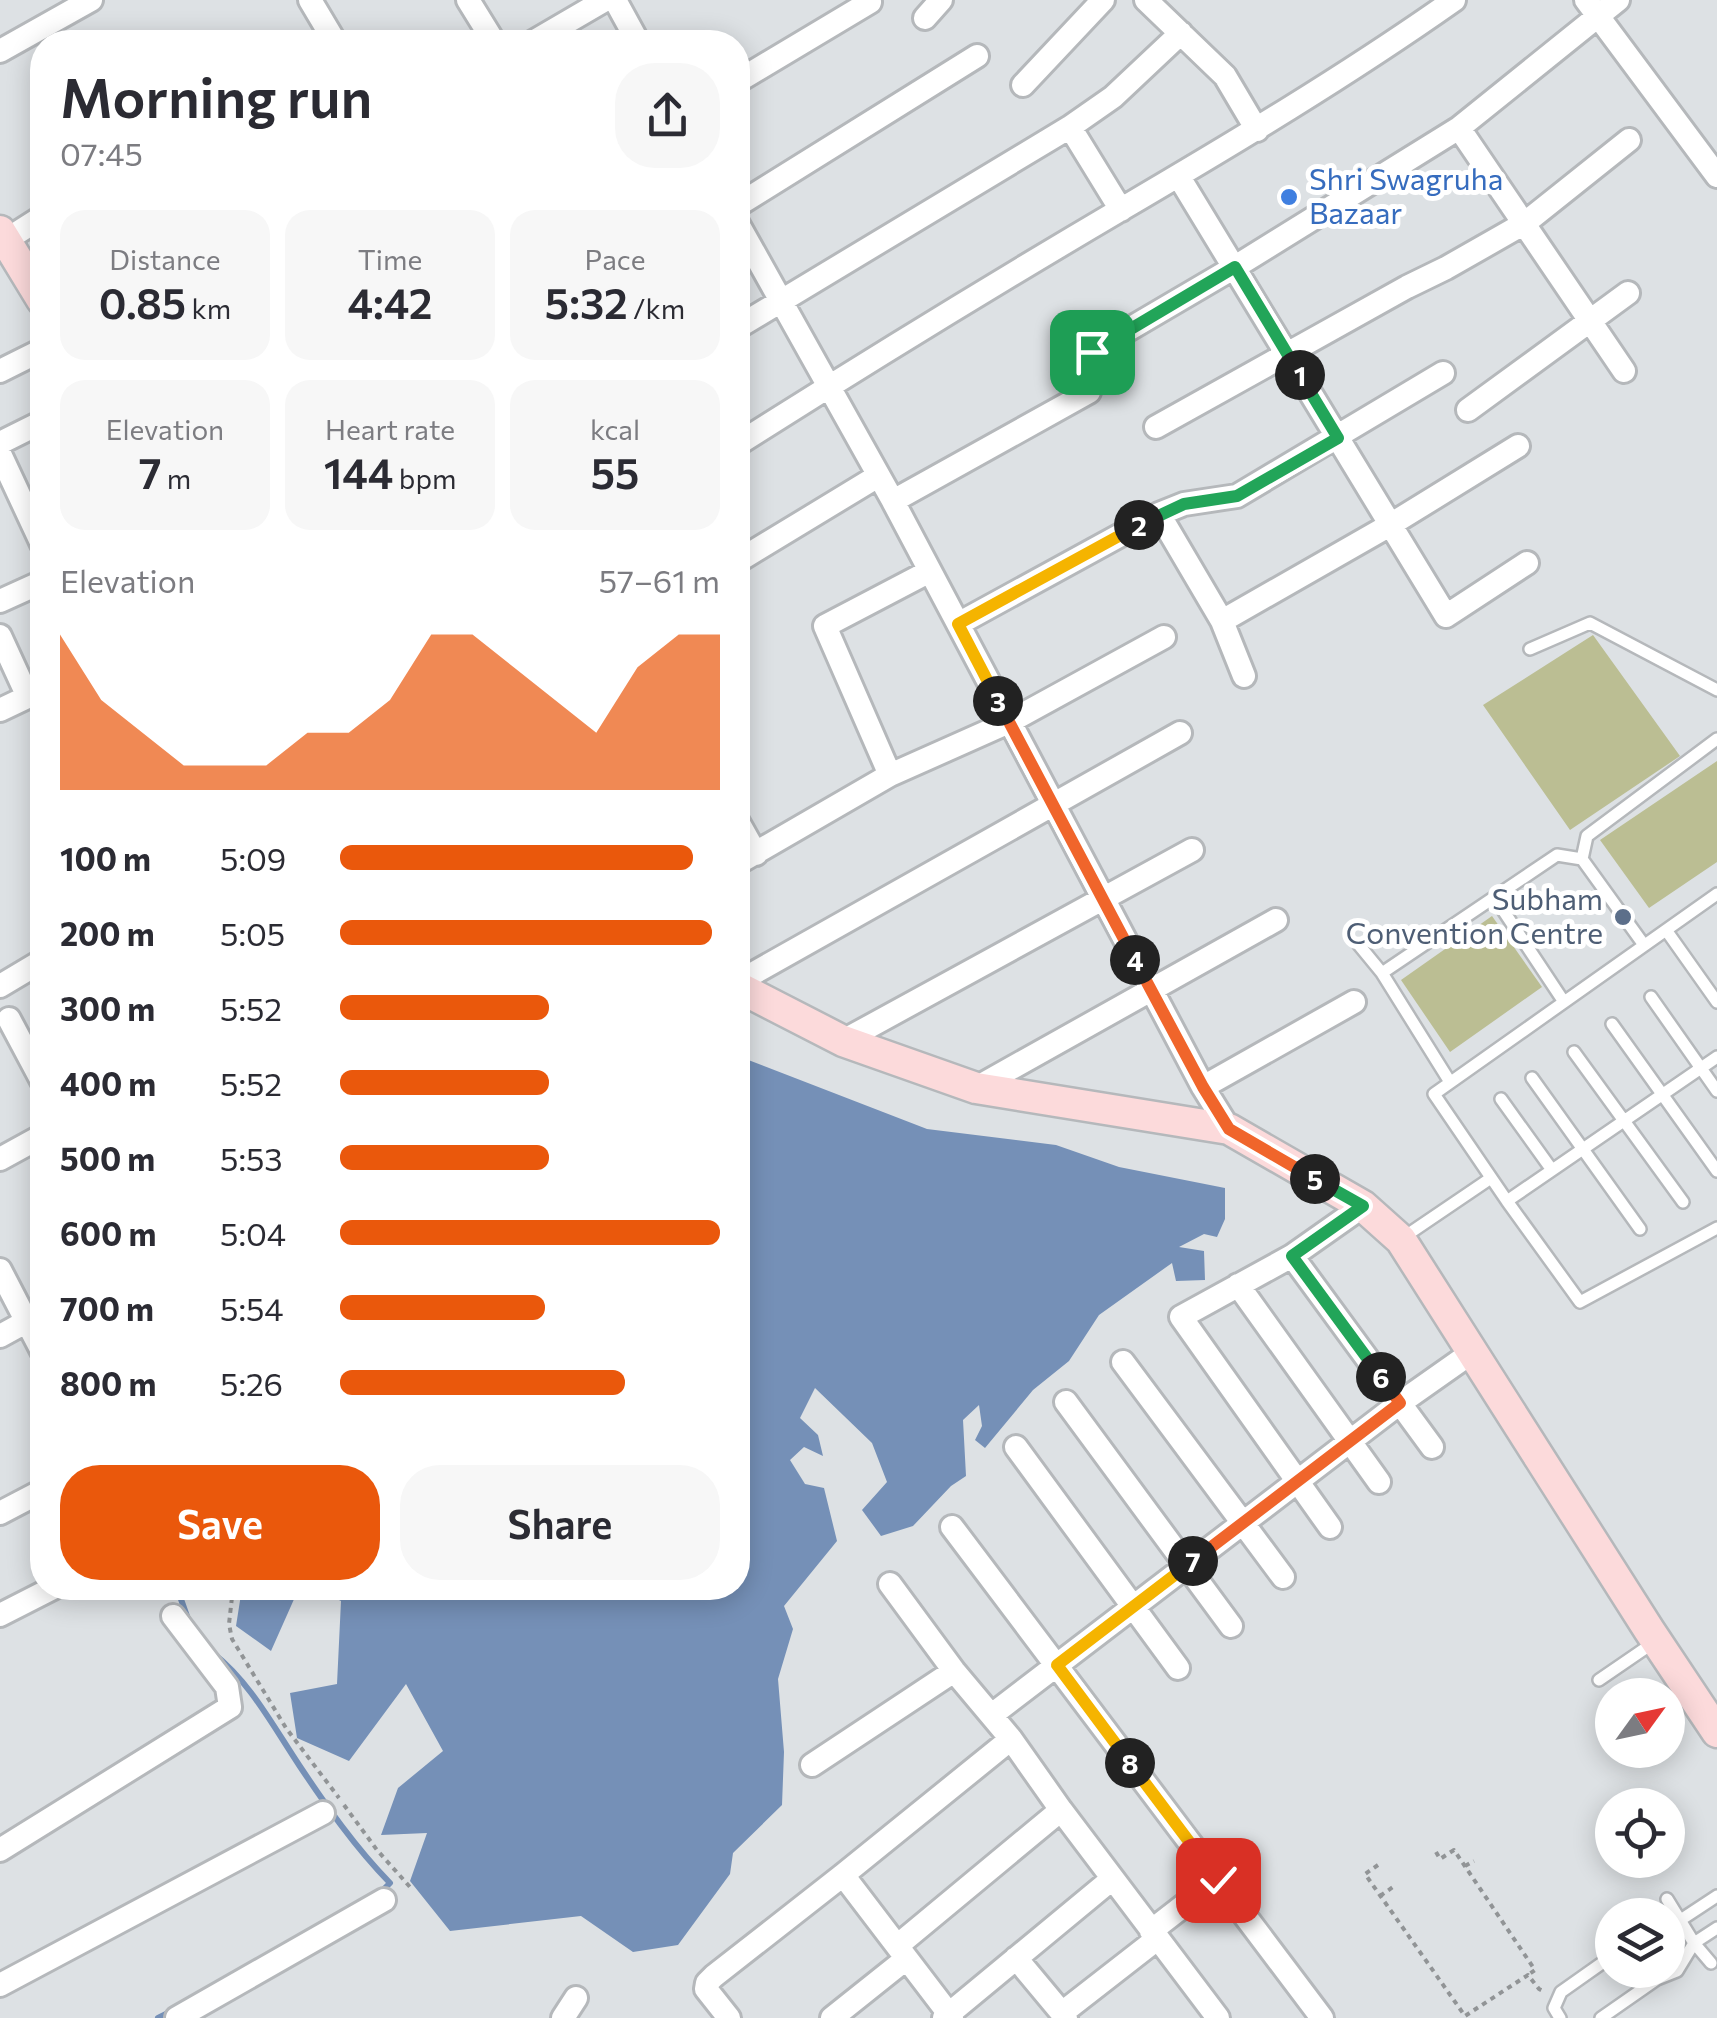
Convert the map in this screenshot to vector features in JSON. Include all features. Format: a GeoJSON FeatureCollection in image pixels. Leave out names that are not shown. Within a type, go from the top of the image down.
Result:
{"type":"FeatureCollection","features":[{"type":"Feature","properties":{"kind":"street"},"geometry":{"type":"LineString","coordinates":[[38,30],[92,0]]}},
{"type":"Feature","properties":{"kind":"street"},"geometry":{"type":"LineString","coordinates":[[310,0],[328,30]]}},
{"type":"Feature","properties":{"kind":"street"},"geometry":{"type":"LineString","coordinates":[[468,0],[487,30]]}},
{"type":"Feature","properties":{"kind":"street"},"geometry":{"type":"LineString","coordinates":[[554,30],[605,0]]}},
{"type":"Feature","properties":{"kind":"street"},"geometry":{"type":"LineString","coordinates":[[615,0],[631,30]]}},
{"type":"Feature","properties":{"kind":"street"},"geometry":{"type":"LineString","coordinates":[[925,18],[941,0]]}},
{"type":"Feature","properties":{"kind":"street"},"geometry":{"type":"LineString","coordinates":[[1024,85],[1103,0]]}},
{"type":"Feature","properties":{"kind":"street"},"geometry":{"type":"LineString","coordinates":[[1146,0],[1224,76],[1257,130]]}},
{"type":"Feature","properties":{"kind":"street"},"geometry":{"type":"LineString","coordinates":[[750,436],[1257,130],[1454,0]]}},
{"type":"Feature","properties":{"kind":"street"},"geometry":{"type":"LineString","coordinates":[[1092,352],[1459,128],[1592,8],[1618,0]]}},
{"type":"Feature","properties":{"kind":"street"},"geometry":{"type":"LineString","coordinates":[[750,74],[870,2]]}},
{"type":"Feature","properties":{"kind":"street"},"geometry":{"type":"LineString","coordinates":[[1592,8],[1717,176]]}},
{"type":"Feature","properties":{"kind":"street"},"geometry":{"type":"LineString","coordinates":[[750,319],[1070,127],[1112,97],[1181,33]]}},
{"type":"Feature","properties":{"kind":"street"},"geometry":{"type":"LineString","coordinates":[[0,51],[30,34]]}},
{"type":"Feature","properties":{"kind":"street"},"geometry":{"type":"LineString","coordinates":[[750,197],[976,56]]}},
{"type":"Feature","properties":{"kind":"street"},"geometry":{"type":"LineString","coordinates":[[1070,127],[1121,210]]}},
{"type":"Feature","properties":{"kind":"street"},"geometry":{"type":"LineString","coordinates":[[1459,128],[1624,371]]}},
{"type":"Feature","properties":{"kind":"street"},"geometry":{"type":"LineString","coordinates":[[1156,426],[1525,223],[1629,140]]}},
{"type":"Feature","properties":{"kind":"street"},"geometry":{"type":"LineString","coordinates":[[1179,177],[1446,616],[1527,563]]}},
{"type":"Feature","properties":{"kind":"street"},"geometry":{"type":"LineString","coordinates":[[30,229],[6,250],[30,283]]}},
{"type":"Feature","properties":{"kind":"street"},"geometry":{"type":"LineString","coordinates":[[750,245],[893,501],[1150,988],[1229,1129]]}},
{"type":"Feature","properties":{"kind":"street"},"geometry":{"type":"LineString","coordinates":[[1468,410],[1628,293]]}},
{"type":"Feature","properties":{"kind":"street"},"geometry":{"type":"LineString","coordinates":[[0,371],[30,356]]}},
{"type":"Feature","properties":{"kind":"street"},"geometry":{"type":"LineString","coordinates":[[958,624],[1160,514],[1184,504],[1237,496],[1443,374]]}},
{"type":"Feature","properties":{"kind":"street"},"geometry":{"type":"LineString","coordinates":[[893,501],[1088,392]]}},
{"type":"Feature","properties":{"kind":"street"},"geometry":{"type":"LineString","coordinates":[[0,443],[30,428]]}},
{"type":"Feature","properties":{"kind":"street"},"geometry":{"type":"LineString","coordinates":[[1222,620],[1518,446]]}},
{"type":"Feature","properties":{"kind":"street"},"geometry":{"type":"LineString","coordinates":[[0,454],[30,518]]}},
{"type":"Feature","properties":{"kind":"street"},"geometry":{"type":"LineString","coordinates":[[750,553],[878,476]]}},
{"type":"Feature","properties":{"kind":"street"},"geometry":{"type":"LineString","coordinates":[[1160,514],[1222,620],[1244,676]]}},
{"type":"Feature","properties":{"kind":"street"},"geometry":{"type":"LineString","coordinates":[[890,775],[825,626],[930,571]]}},
{"type":"Feature","properties":{"kind":"street"},"geometry":{"type":"LineString","coordinates":[[0,601],[30,587]]}},
{"type":"Feature","properties":{"kind":"street"},"geometry":{"type":"LineString","coordinates":[[0,636],[30,685]]}},
{"type":"Feature","properties":{"kind":"street"},"geometry":{"type":"LineString","coordinates":[[750,857],[890,775],[1009,722],[1164,637]]}},
{"type":"Feature","properties":{"kind":"street"},"geometry":{"type":"LineString","coordinates":[[0,710],[30,695]]}},
{"type":"Feature","properties":{"kind":"street"},"geometry":{"type":"LineString","coordinates":[[750,977],[1180,733]]}},
{"type":"Feature","properties":{"kind":"street"},"geometry":{"type":"LineString","coordinates":[[843,1041],[1192,850]]}},
{"type":"Feature","properties":{"kind":"street"},"geometry":{"type":"LineString","coordinates":[[976,1088],[1276,920]]}},
{"type":"Feature","properties":{"kind":"street"},"geometry":{"type":"LineString","coordinates":[[0,986],[30,974]]}},
{"type":"Feature","properties":{"kind":"street"},"geometry":{"type":"LineString","coordinates":[[750,991],[843,1041],[976,1088],[1229,1129],[1363,1206],[1401,1240],[1717,1732]]}},
{"type":"Feature","properties":{"kind":"street"},"geometry":{"type":"LineString","coordinates":[[1203,1087],[1354,1002]]}},
{"type":"Feature","properties":{"kind":"street"},"geometry":{"type":"LineString","coordinates":[[9,1019],[30,1058]]}},
{"type":"Feature","properties":{"kind":"street"},"geometry":{"type":"LineString","coordinates":[[0,1159],[30,1143]]}},
{"type":"Feature","properties":{"kind":"street"},"geometry":{"type":"LineString","coordinates":[[1330,1527],[1181,1317],[1292,1256],[1363,1206]]}},
{"type":"Feature","properties":{"kind":"street"},"geometry":{"type":"LineString","coordinates":[[1292,1256],[1432,1447]]}},
{"type":"Feature","properties":{"kind":"street"},"geometry":{"type":"LineString","coordinates":[[0,1270],[30,1310]]}},
{"type":"Feature","properties":{"kind":"street"},"geometry":{"type":"LineString","coordinates":[[1238,1285],[1379,1482]]}},
{"type":"Feature","properties":{"kind":"street"},"geometry":{"type":"LineString","coordinates":[[0,1336],[30,1320]]}},
{"type":"Feature","properties":{"kind":"street"},"geometry":{"type":"LineString","coordinates":[[992,1714],[1349,1441],[1471,1353]]}},
{"type":"Feature","properties":{"kind":"street"},"geometry":{"type":"LineString","coordinates":[[1123,1362],[1283,1576]]}},
{"type":"Feature","properties":{"kind":"street"},"geometry":{"type":"LineString","coordinates":[[1066,1402],[1231,1626]]}},
{"type":"Feature","properties":{"kind":"street"},"geometry":{"type":"LineString","coordinates":[[1016,1447],[1178,1668]]}},
{"type":"Feature","properties":{"kind":"street"},"geometry":{"type":"LineString","coordinates":[[0,1513],[30,1497]]}},
{"type":"Feature","properties":{"kind":"street"},"geometry":{"type":"LineString","coordinates":[[952,1527],[1322,2018]]}},
{"type":"Feature","properties":{"kind":"street"},"geometry":{"type":"LineString","coordinates":[[890,1584],[954,1671],[1011,1738],[1217,2018]]}},
{"type":"Feature","properties":{"kind":"street"},"geometry":{"type":"LineString","coordinates":[[0,1615],[30,1600]]}},
{"type":"Feature","properties":{"kind":"street"},"geometry":{"type":"LineString","coordinates":[[0,1850],[230,1707],[227,1687],[173,1616]]}},
{"type":"Feature","properties":{"kind":"street"},"geometry":{"type":"LineString","coordinates":[[812,1765],[954,1671]]}},
{"type":"Feature","properties":{"kind":"street"},"geometry":{"type":"LineString","coordinates":[[730,2018],[706,1989],[706,1983],[1011,1738]]}},
{"type":"Feature","properties":{"kind":"street"},"geometry":{"type":"LineString","coordinates":[[832,2018],[1061,1810]]}},
{"type":"Feature","properties":{"kind":"street"},"geometry":{"type":"LineString","coordinates":[[0,1985],[323,1812]]}},
{"type":"Feature","properties":{"kind":"street"},"geometry":{"type":"LineString","coordinates":[[843,1875],[948,2017],[1112,1879]]}},
{"type":"Feature","properties":{"kind":"street"},"geometry":{"type":"LineString","coordinates":[[1016,1958],[1064,2015],[1218,1880]]}},
{"type":"Feature","properties":{"kind":"street"},"geometry":{"type":"LineString","coordinates":[[177,2018],[384,1900]]}},
{"type":"Feature","properties":{"kind":"lane"},"geometry":{"type":"LineString","coordinates":[[1530,649],[1590,623],[1717,690]]}},
{"type":"Feature","properties":{"kind":"lane"},"geometry":{"type":"LineString","coordinates":[[1582,859],[1587,836],[1717,738]]}},
{"type":"Feature","properties":{"kind":"lane"},"geometry":{"type":"LineString","coordinates":[[1382,973],[1557,854],[1582,859],[1644,945]]}},
{"type":"Feature","properties":{"kind":"lane"},"geometry":{"type":"LineString","coordinates":[[1717,894],[1434,1094],[1580,1302],[1717,1228]]}},
{"type":"Feature","properties":{"kind":"lane"},"geometry":{"type":"LineString","coordinates":[[1495,898],[1564,1002]]}},
{"type":"Feature","properties":{"kind":"lane"},"geometry":{"type":"LineString","coordinates":[[1666,930],[1717,1002]]}},
{"type":"Feature","properties":{"kind":"lane"},"geometry":{"type":"LineString","coordinates":[[1359,946],[1382,973],[1450,1082]]}},
{"type":"Feature","properties":{"kind":"lane"},"geometry":{"type":"LineString","coordinates":[[1651,997],[1717,1091]]}},
{"type":"Feature","properties":{"kind":"lane"},"geometry":{"type":"LineString","coordinates":[[1612,1024],[1717,1171]]}},
{"type":"Feature","properties":{"kind":"lane"},"geometry":{"type":"LineString","coordinates":[[1574,1052],[1683,1202]]}},
{"type":"Feature","properties":{"kind":"lane"},"geometry":{"type":"LineString","coordinates":[[1507,1201],[1717,1057]]}},
{"type":"Feature","properties":{"kind":"lane"},"geometry":{"type":"LineString","coordinates":[[1532,1078],[1640,1229]]}},
{"type":"Feature","properties":{"kind":"lane"},"geometry":{"type":"LineString","coordinates":[[1501,1100],[1552,1170]]}},
{"type":"Feature","properties":{"kind":"lane"},"geometry":{"type":"LineString","coordinates":[[1401,1240],[1490,1178]]}},
{"type":"Feature","properties":{"kind":"lane"},"geometry":{"type":"LineString","coordinates":[[1602,1678],[1656,1640]]}},
{"type":"Feature","properties":{"kind":"lane"},"geometry":{"type":"LineString","coordinates":[[1685,1915],[1717,1896]]}},
{"type":"Feature","properties":{"kind":"lane"},"geometry":{"type":"LineString","coordinates":[[1601,2018],[1657,1978],[1677,1971],[1694,1943],[1717,1928]]}},
{"type":"Feature","properties":{"kind":"lane"},"geometry":{"type":"LineString","coordinates":[[1685,1934],[1711,1963]]}},
{"type":"Feature","properties":{"kind":"lane"},"geometry":{"type":"LineString","coordinates":[[1560,2018],[1554,2008],[1561,1992],[1595,1968]]}},
{"type":"Feature","properties":{"kind":"path"},"geometry":{"type":"LineString","coordinates":[[231,1600],[232,1639],[286,1728],[377,1850],[410,1887]]}},
{"type":"Feature","properties":{"kind":"path"},"geometry":{"type":"LineString","coordinates":[[1378,1866],[1365,1874],[1466,2016],[1535,1970],[1454,1850],[1440,1858],[1436,1852]]}},
{"type":"Feature","properties":{"kind":"path"},"geometry":{"type":"LineString","coordinates":[[1465,1866],[1474,1861]]}},
{"type":"Feature","properties":{"kind":"path"},"geometry":{"type":"LineString","coordinates":[[1380,1896],[1393,1888]]}},
{"type":"Feature","properties":{"kind":"path"},"geometry":{"type":"LineString","coordinates":[[1508,1930],[1515,1926]]}},
{"type":"Feature","properties":{"kind":"path"},"geometry":{"type":"LineString","coordinates":[[1528,1976],[1539,1989],[1558,2000]]}},
{"type":"Feature","properties":{"kind":"green space"},"geometry":{"type":"Polygon","coordinates":[[[1593,635],[1680,756],[1570,830],[1483,705],[1593,635]]]}},
{"type":"Feature","properties":{"kind":"green space"},"geometry":{"type":"Polygon","coordinates":[[[1717,761],[1717,862],[1649,908],[1600,840],[1717,761]]]}},
{"type":"Feature","properties":{"kind":"green space"},"geometry":{"type":"Polygon","coordinates":[[[1492,916],[1542,987],[1450,1052],[1401,980],[1492,916]]]}},
{"type":"Feature","properties":{"kind":"water"},"geometry":{"type":"Polygon","coordinates":[[[750,1061],[927,1129],[1056,1145],[1119,1167],[1225,1188],[1225,1219],[1217,1237],[1204,1234],[1179,1247],[1204,1251],[1205,1280],[1176,1281],[1172,1263],[1099,1315],[1069,1361],[1033,1390],[985,1448],[975,1440],[982,1426],[979,1405],[963,1420],[966,1476],[951,1486],[913,1526],[881,1536],[862,1510],[887,1482],[872,1443],[815,1388],[800,1418],[818,1435],[823,1456],[804,1447],[790,1460],[805,1484],[824,1488],[837,1541],[784,1606],[793,1629],[778,1679],[784,1752],[782,1805],[733,1853],[730,1874],[678,1945],[633,1952],[581,1916],[450,1931],[410,1881],[427,1833],[381,1835],[398,1788],[443,1751],[406,1684],[349,1761],[297,1738],[290,1693],[337,1684],[341,1601],[750,1600],[750,1061]]]}},
{"type":"Feature","properties":{"kind":"water"},"geometry":{"type":"Polygon","coordinates":[[[240,1600],[294,1600],[271,1651],[236,1626],[240,1600]]]}},
{"type":"Feature","properties":{"kind":"waterway"},"geometry":{"type":"LineString","coordinates":[[181,1600],[188,1619]]}},
{"type":"Feature","properties":{"kind":"waterway"},"geometry":{"type":"LineString","coordinates":[[213,1653],[250,1691],[331,1811],[390,1883],[379,1894]]}},
{"type":"Feature","properties":{"kind":"waterway"},"geometry":{"type":"LineString","coordinates":[[158,2018],[172,2011]]}},
{"type":"Feature","properties":{"kind":"place","name":"Shri Swagruha Bazaar"},"geometry":{"type":"Point","coordinates":[1289,197]}},
{"type":"Feature","properties":{"kind":"place","name":"Subham Convention Centre"},"geometry":{"type":"Point","coordinates":[1623,917]}},
{"type":"Feature","properties":{"kind":"route"},"geometry":{"type":"LineString","coordinates":[[1092,352],[1235,267],[1338,438],[1237,496],[1184,504],[1160,514],[958,624],[1203,1087],[1229,1129],[1363,1206],[1292,1256],[1400,1403],[1057,1665],[1218,1880]]}}]}
